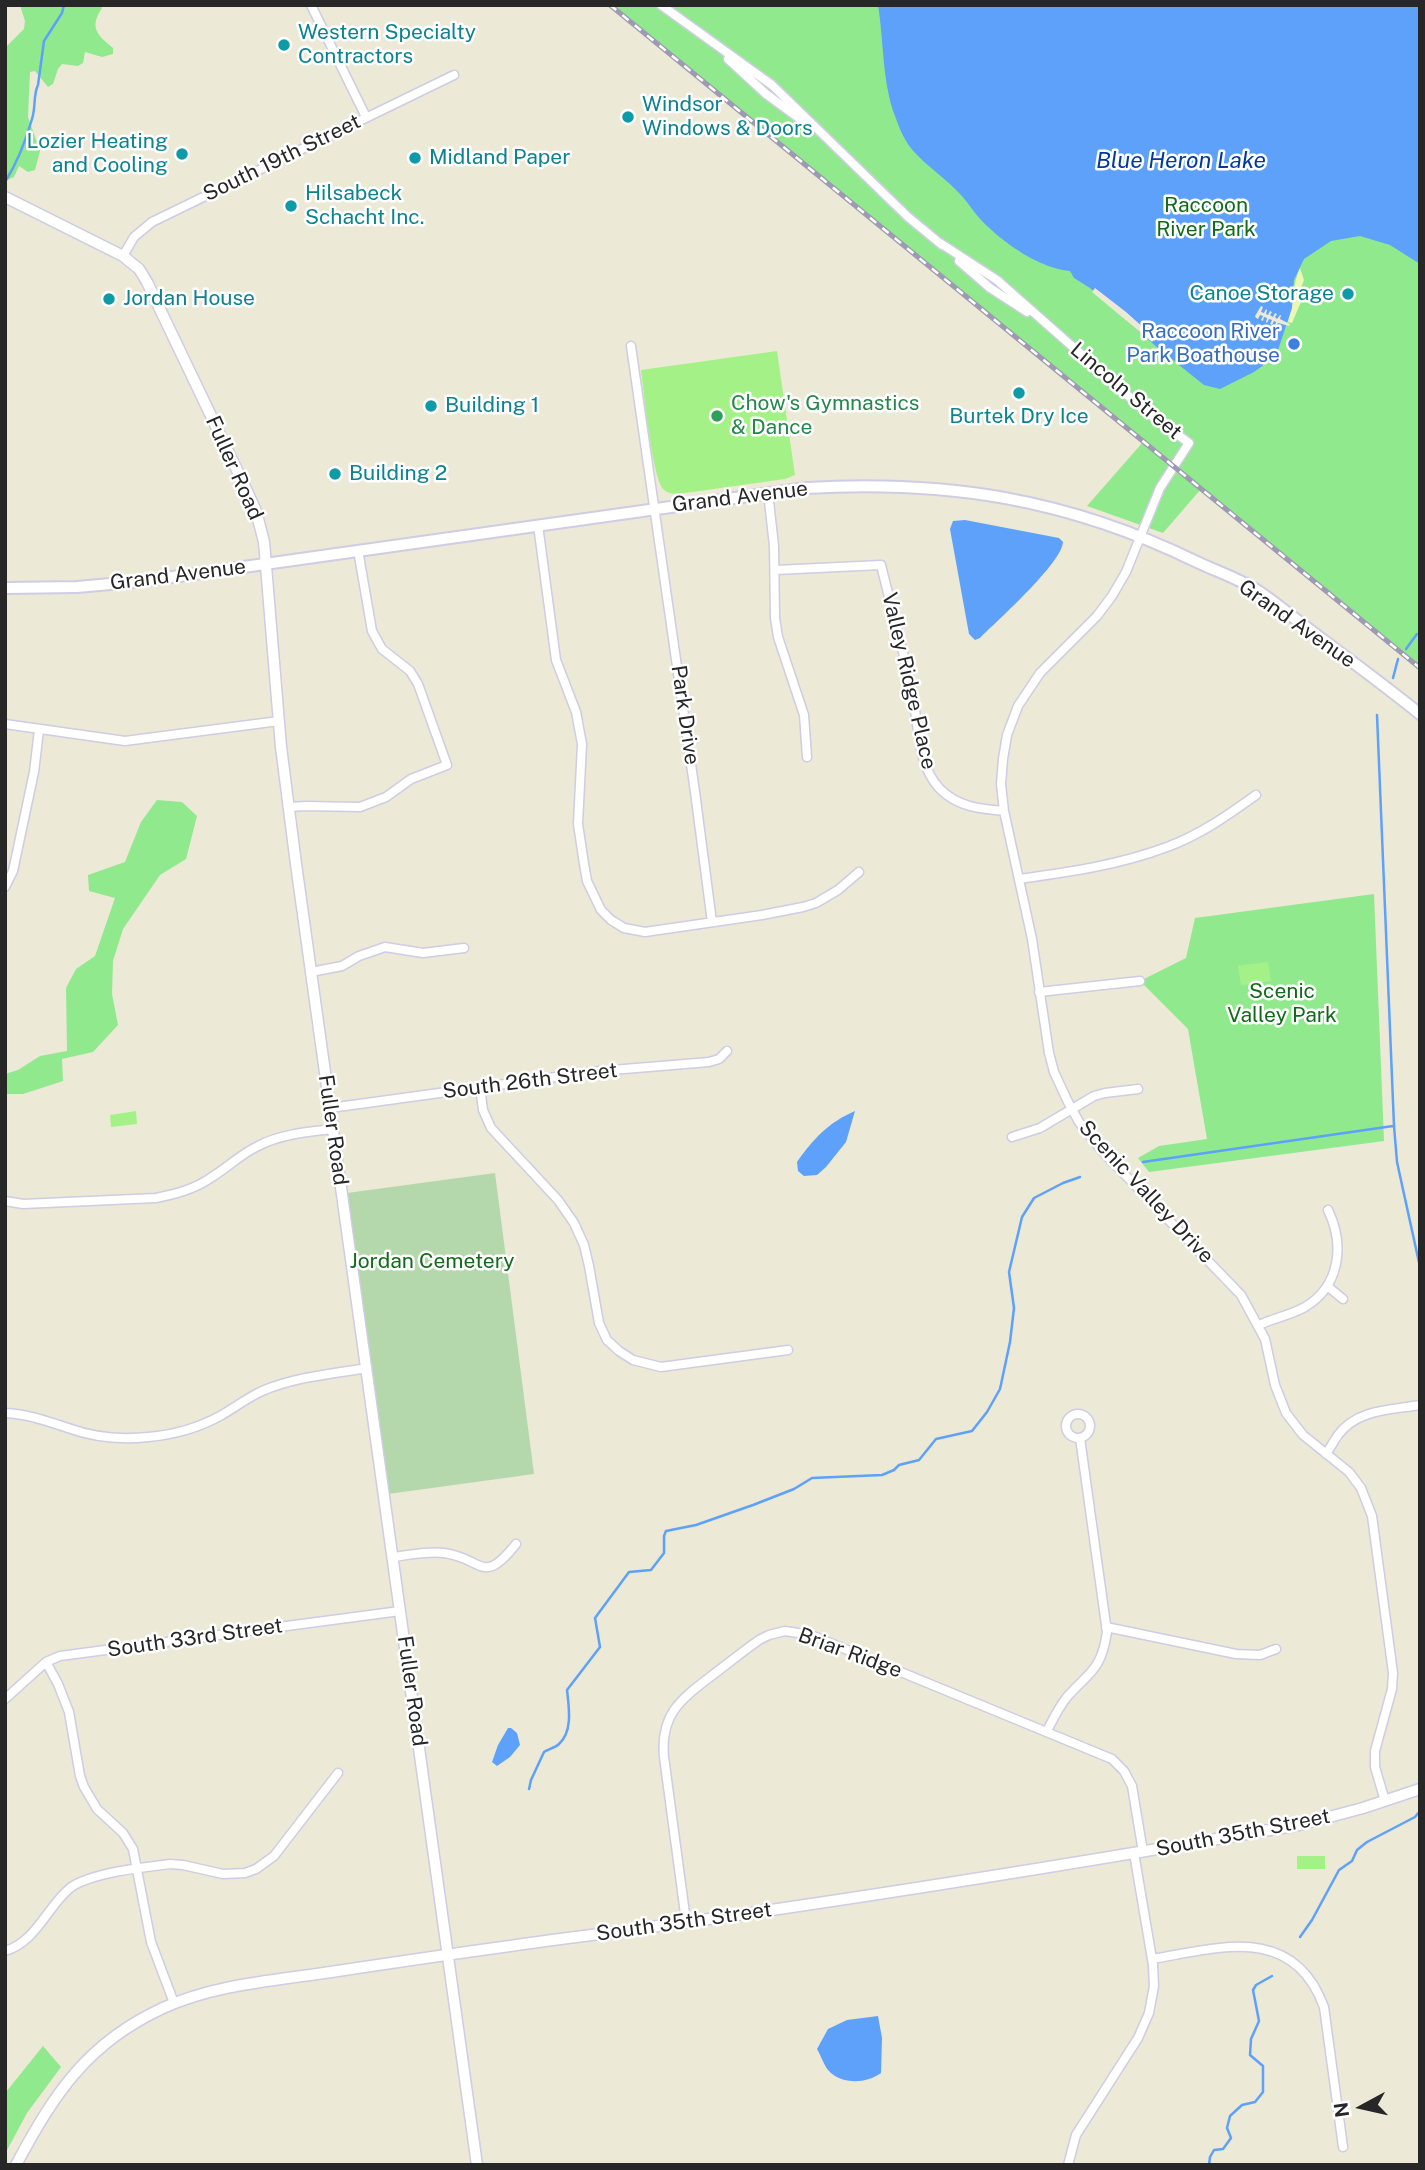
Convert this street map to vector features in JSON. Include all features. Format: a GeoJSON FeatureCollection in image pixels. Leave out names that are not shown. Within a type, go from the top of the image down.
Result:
{"type":"FeatureCollection","features":[{"type":"Feature","properties":{"kind":"main road","name":"Grand Avenue"},"geometry":{"type":"LineString","coordinates":[[5,588],[124,583],[806,488],[900,485],[962,490],[1080,515],[1172,549],[1254,589],[1420,714]]}},
{"type":"Feature","properties":{"kind":"street"},"geometry":{"type":"LineString","coordinates":[[311,5],[366,117]]}},
{"type":"Feature","properties":{"kind":"street","name":"Lincoln Street"},"geometry":{"type":"LineString","coordinates":[[661,5],[772,85],[908,217],[989,288],[1047,325],[1143,410],[1189,443],[1160,488],[1140,536]]}},
{"type":"Feature","properties":{"kind":"street","name":"South 19th Street"},"geometry":{"type":"LineString","coordinates":[[123,256],[134,237],[152,222],[454,75]]}},
{"type":"Feature","properties":{"kind":"street","name":"Fuller Road"},"geometry":{"type":"LineString","coordinates":[[7,198],[123,256],[139,269],[246,489],[260,525],[289,807],[477,2165]]}},
{"type":"Feature","properties":{"kind":"street","name":"Park Drive"},"geometry":{"type":"LineString","coordinates":[[631,346],[712,922]]}},
{"type":"Feature","properties":{"kind":"street"},"geometry":{"type":"LineString","coordinates":[[768,492],[775,570],[775,618],[778,637],[804,715],[807,757]]}},
{"type":"Feature","properties":{"kind":"street"},"geometry":{"type":"LineString","coordinates":[[538,525],[556,660],[576,712],[582,744],[579,824],[587,881],[601,910],[624,928],[645,932],[803,908],[827,897],[859,872]]}},
{"type":"Feature","properties":{"kind":"street","name":"Scenic Valley Drive"},"geometry":{"type":"LineString","coordinates":[[1140,536],[1126,572],[1112,596],[1097,616],[1040,673],[1018,706],[1007,735],[1001,783],[1004,810],[1032,939],[1049,1053],[1061,1089],[1072,1110],[1102,1151],[1241,1295],[1259,1325],[1275,1385],[1286,1413],[1303,1435],[1349,1472],[1361,1488],[1372,1516],[1393,1673],[1392,1689],[1375,1751],[1375,1767],[1385,1801]]}},
{"type":"Feature","properties":{"kind":"street"},"geometry":{"type":"LineString","coordinates":[[289,807],[360,807],[386,797],[411,779],[447,765],[418,684],[410,671],[382,649],[372,631],[358,550]]}},
{"type":"Feature","properties":{"kind":"street","name":"Valley Ridge Place"},"geometry":{"type":"LineString","coordinates":[[775,570],[881,565],[912,689],[921,751],[928,772],[940,789],[956,801],[979,809],[1004,810]]}},
{"type":"Feature","properties":{"kind":"street"},"geometry":{"type":"LineString","coordinates":[[5,724],[135,740],[279,721]]}},
{"type":"Feature","properties":{"kind":"street"},"geometry":{"type":"LineString","coordinates":[[5,887],[13,871],[40,730]]}},
{"type":"Feature","properties":{"kind":"street"},"geometry":{"type":"LineString","coordinates":[[1020,879],[1120,863],[1169,847],[1217,822],[1256,796]]}},
{"type":"Feature","properties":{"kind":"street"},"geometry":{"type":"LineString","coordinates":[[311,972],[342,966],[359,956],[385,947],[423,953],[464,948]]}},
{"type":"Feature","properties":{"kind":"street"},"geometry":{"type":"LineString","coordinates":[[1040,992],[1140,981]]}},
{"type":"Feature","properties":{"kind":"street","name":"South 26th Street"},"geometry":{"type":"LineString","coordinates":[[330,1108],[600,1071],[709,1062],[719,1059],[727,1051]]}},
{"type":"Feature","properties":{"kind":"street"},"geometry":{"type":"LineString","coordinates":[[480,1087],[483,1110],[491,1128],[558,1200],[574,1223],[584,1245],[599,1323],[607,1340],[619,1351],[646,1365],[660,1367],[788,1350]]}},
{"type":"Feature","properties":{"kind":"street"},"geometry":{"type":"LineString","coordinates":[[1012,1137],[1040,1128],[1088,1099],[1105,1093],[1138,1089]]}},
{"type":"Feature","properties":{"kind":"street"},"geometry":{"type":"LineString","coordinates":[[5,1201],[23,1204],[170,1196],[211,1178],[260,1144],[289,1135],[333,1129]]}},
{"type":"Feature","properties":{"kind":"street"},"geometry":{"type":"LineString","coordinates":[[1259,1325],[1306,1306],[1327,1286],[1336,1266],[1339,1244],[1328,1210]]}},
{"type":"Feature","properties":{"kind":"street"},"geometry":{"type":"LineString","coordinates":[[1327,1286],[1343,1299]]}},
{"type":"Feature","properties":{"kind":"street"},"geometry":{"type":"LineString","coordinates":[[5,1413],[29,1415],[98,1435],[148,1437],[178,1432],[206,1422],[260,1392],[281,1384],[367,1368]]}},
{"type":"Feature","properties":{"kind":"street"},"geometry":{"type":"LineString","coordinates":[[1326,1454],[1339,1433],[1353,1421],[1367,1414],[1420,1405]]}},
{"type":"Feature","properties":{"kind":"street"},"geometry":{"type":"LineString","coordinates":[[1047,1731],[1062,1704],[1096,1667],[1105,1647],[1106,1627],[1080,1438]]}},
{"type":"Feature","properties":{"kind":"street"},"geometry":{"type":"LineString","coordinates":[[393,1557],[446,1553],[486,1567],[503,1560],[516,1544]]}},
{"type":"Feature","properties":{"kind":"street","name":"South 33rd Street"},"geometry":{"type":"LineString","coordinates":[[5,1699],[46,1662],[60,1656],[400,1611]]}},
{"type":"Feature","properties":{"kind":"street"},"geometry":{"type":"LineString","coordinates":[[1106,1627],[1236,1654],[1260,1655],[1276,1649]]}},
{"type":"Feature","properties":{"kind":"street","name":"Briar Ridge"},"geometry":{"type":"LineString","coordinates":[[686,1921],[664,1757],[663,1737],[666,1724],[671,1712],[684,1697],[769,1635],[785,1630],[811,1634],[1112,1759],[1124,1771],[1132,1786],[1152,1959],[1153,1993],[1144,2026],[1080,2128],[1071,2148],[1068,2165]]}},
{"type":"Feature","properties":{"kind":"street"},"geometry":{"type":"LineString","coordinates":[[46,1662],[69,1712],[84,1787],[97,1809],[134,1849],[151,1942],[174,2003]]}},
{"type":"Feature","properties":{"kind":"street"},"geometry":{"type":"LineString","coordinates":[[5,1951],[24,1942],[62,1896],[77,1884],[96,1877],[170,1864],[234,1875],[256,1869],[274,1856],[338,1773]]}},
{"type":"Feature","properties":{"kind":"street","name":"South 35th Street"},"geometry":{"type":"LineString","coordinates":[[16,2165],[48,2107],[76,2070],[120,2033],[148,2015],[174,2003],[221,1989],[449,1954],[901,1892],[1138,1853],[1298,1825],[1420,1789]]}},
{"type":"Feature","properties":{"kind":"street"},"geometry":{"type":"LineString","coordinates":[[1152,1959],[1247,1945],[1283,1956],[1304,1972],[1324,2007],[1343,2147]]}},
{"type":"Feature","properties":{"kind":"green space"},"geometry":{"type":"Polygon","coordinates":[[[20,5],[101,5],[96,26],[103,39],[113,48],[113,54],[102,57],[85,52],[83,63],[78,66],[62,64],[53,84],[48,87],[35,71],[30,72],[28,117],[40,151],[35,170],[28,172],[19,166],[14,177],[5,181],[5,48],[24,29],[25,21],[20,5]]]}},
{"type":"Feature","properties":{"kind":"green space","name":"Raccoon River Park"},"geometry":{"type":"Polygon","coordinates":[[[610,5],[1420,5],[1420,668],[1201,489],[1163,533],[1087,506],[1143,442],[610,5]]]}},
{"type":"Feature","properties":{"kind":"green space","name":"Chow's Gymnastics & Dance"},"geometry":{"type":"Polygon","coordinates":[[[777,351],[795,475],[785,479],[678,494],[663,489],[655,468],[641,370],[777,351]]]}},
{"type":"Feature","properties":{"kind":"green space"},"geometry":{"type":"Polygon","coordinates":[[[157,800],[182,802],[197,816],[186,859],[160,875],[123,929],[113,961],[112,994],[118,1025],[93,1052],[62,1059],[63,1081],[23,1094],[5,1094],[5,1074],[18,1070],[40,1056],[67,1051],[66,988],[76,969],[95,956],[115,898],[89,891],[88,875],[125,862],[141,822],[157,800]]]}},
{"type":"Feature","properties":{"kind":"green space","name":"Scenic Valley Park"},"geometry":{"type":"Polygon","coordinates":[[[1374,894],[1384,1141],[1149,1172],[1138,1158],[1159,1146],[1207,1139],[1188,1029],[1140,981],[1186,958],[1195,918],[1374,894]]]}},
{"type":"Feature","properties":{"kind":"green space"},"geometry":{"type":"Polygon","coordinates":[[[1268,962],[1271,981],[1241,985],[1238,966],[1268,962]]]}},
{"type":"Feature","properties":{"kind":"green space"},"geometry":{"type":"Polygon","coordinates":[[[136,1111],[137,1124],[111,1127],[110,1115],[136,1111]]]}},
{"type":"Feature","properties":{"kind":"green space","name":"Jordan Cemetery"},"geometry":{"type":"Polygon","coordinates":[[[495,1173],[534,1474],[388,1494],[347,1193],[495,1173]]]}},
{"type":"Feature","properties":{"kind":"green space"},"geometry":{"type":"Polygon","coordinates":[[[1297,1856],[1325,1856],[1325,1869],[1297,1869],[1297,1856]]]}},
{"type":"Feature","properties":{"kind":"green space"},"geometry":{"type":"Polygon","coordinates":[[[43,2046],[61,2067],[27,2113],[5,2154],[5,2089],[6,2092],[43,2046]]]}},
{"type":"Feature","properties":{"kind":"sand"},"geometry":{"type":"Polygon","coordinates":[[[1300,268],[1304,280],[1300,291],[1301,302],[1292,323],[1288,322],[1300,268]]]}},
{"type":"Feature","properties":{"kind":"water","name":"Blue Heron Lake"},"geometry":{"type":"Polygon","coordinates":[[[878,5],[1420,5],[1420,264],[1390,245],[1360,236],[1331,241],[1304,259],[1294,280],[1292,308],[1276,356],[1254,372],[1220,389],[1204,385],[1090,288],[1074,278],[1070,271],[1035,260],[1002,239],[983,222],[953,187],[911,148],[901,132],[891,103],[885,75],[878,5]]]}},
{"type":"Feature","properties":{"kind":"water"},"geometry":{"type":"Polygon","coordinates":[[[965,520],[1059,538],[1063,542],[1060,551],[1041,577],[975,640],[969,634],[950,529],[953,521],[965,520]]]}},
{"type":"Feature","properties":{"kind":"water"},"geometry":{"type":"Polygon","coordinates":[[[855,1111],[846,1142],[826,1167],[817,1175],[804,1176],[798,1171],[797,1162],[816,1139],[837,1120],[855,1111]]]}},
{"type":"Feature","properties":{"kind":"water"},"geometry":{"type":"Polygon","coordinates":[[[508,1728],[517,1733],[520,1745],[510,1757],[497,1766],[492,1762],[508,1728]]]}},
{"type":"Feature","properties":{"kind":"water"},"geometry":{"type":"Polygon","coordinates":[[[878,2016],[882,2038],[881,2073],[861,2081],[833,2075],[817,2049],[828,2029],[847,2020],[878,2016]]]}},
{"type":"Feature","properties":{"kind":"pier"},"geometry":{"type":"Polygon","coordinates":[[[1095,288],[1155,338],[1152,342],[1092,292],[1095,288]]]}},
{"type":"Feature","properties":{"kind":"pier"},"geometry":{"type":"Polygon","coordinates":[[[1261,306],[1261,312],[1264,313],[1266,309],[1268,315],[1270,311],[1273,317],[1277,314],[1277,319],[1281,315],[1280,319],[1290,324],[1289,326],[1278,323],[1276,327],[1274,321],[1270,324],[1272,320],[1269,319],[1267,323],[1267,318],[1261,320],[1263,316],[1256,318],[1261,306]]]}},
{"type":"Feature","properties":{"kind":"waterway"},"geometry":{"type":"LineString","coordinates":[[5,182],[21,151],[32,119],[44,41],[62,13],[64,5]]}},
{"type":"Feature","properties":{"kind":"waterway"},"geometry":{"type":"LineString","coordinates":[[1406,649],[1417,634]]}},
{"type":"Feature","properties":{"kind":"waterway"},"geometry":{"type":"LineString","coordinates":[[1393,678],[1398,659]]}},
{"type":"Feature","properties":{"kind":"waterway"},"geometry":{"type":"LineString","coordinates":[[1377,715],[1394,1126],[1397,1162],[1420,1267]]}},
{"type":"Feature","properties":{"kind":"waterway"},"geometry":{"type":"LineString","coordinates":[[1143,1162],[1393,1126]]}},
{"type":"Feature","properties":{"kind":"waterway"},"geometry":{"type":"LineString","coordinates":[[529,1789],[544,1752],[556,1747],[566,1733],[569,1719],[567,1690],[600,1647],[595,1618],[629,1572],[651,1570],[664,1553],[666,1531],[696,1525],[753,1505],[794,1489],[812,1478],[882,1475],[899,1465],[919,1460],[936,1439],[972,1431],[1000,1389],[1014,1308],[1009,1272],[1022,1217],[1034,1198],[1080,1177]]}},
{"type":"Feature","properties":{"kind":"waterway"},"geometry":{"type":"LineString","coordinates":[[1300,1937],[1339,1870],[1352,1861],[1357,1850],[1415,1817],[1420,1811]]}},
{"type":"Feature","properties":{"kind":"waterway"},"geometry":{"type":"LineString","coordinates":[[1209,2165],[1214,2150],[1223,2149],[1231,2138],[1227,2128],[1230,2116],[1242,2105],[1255,2102],[1263,2092],[1263,2066],[1250,2055],[1251,2039],[1259,2021],[1253,1990],[1256,1985],[1272,1976]]}},
{"type":"Feature","properties":{"kind":"railway"},"geometry":{"type":"LineString","coordinates":[[610,5],[1420,668]]}},
{"type":"Feature","properties":{"kind":"place","name":"Western Specialty Contractors"},"geometry":{"type":"Point","coordinates":[284,45]}},
{"type":"Feature","properties":{"kind":"place","name":"Windsor Windows & Doors"},"geometry":{"type":"Point","coordinates":[628,117]}},
{"type":"Feature","properties":{"kind":"place","name":"Lozier Heating and Cooling"},"geometry":{"type":"Point","coordinates":[182,154]}},
{"type":"Feature","properties":{"kind":"place","name":"Midland Paper"},"geometry":{"type":"Point","coordinates":[415,158]}},
{"type":"Feature","properties":{"kind":"place","name":"Hilsabeck Schacht Inc."},"geometry":{"type":"Point","coordinates":[291,206]}},
{"type":"Feature","properties":{"kind":"place","name":"Canoe Storage"},"geometry":{"type":"Point","coordinates":[1348,294]}},
{"type":"Feature","properties":{"kind":"place","name":"Jordan House"},"geometry":{"type":"Point","coordinates":[109,299]}},
{"type":"Feature","properties":{"kind":"place","name":"Raccoon River Park Boathouse"},"geometry":{"type":"Point","coordinates":[1294,344]}},
{"type":"Feature","properties":{"kind":"place","name":"Burtek Dry Ice"},"geometry":{"type":"Point","coordinates":[1019,393]}},
{"type":"Feature","properties":{"kind":"place","name":"Building 1"},"geometry":{"type":"Point","coordinates":[431,406]}},
{"type":"Feature","properties":{"kind":"place","name":"Chow's Gymnastics & Dance"},"geometry":{"type":"Point","coordinates":[717,416]}},
{"type":"Feature","properties":{"kind":"place","name":"Building 2"},"geometry":{"type":"Point","coordinates":[335,474]}}]}
